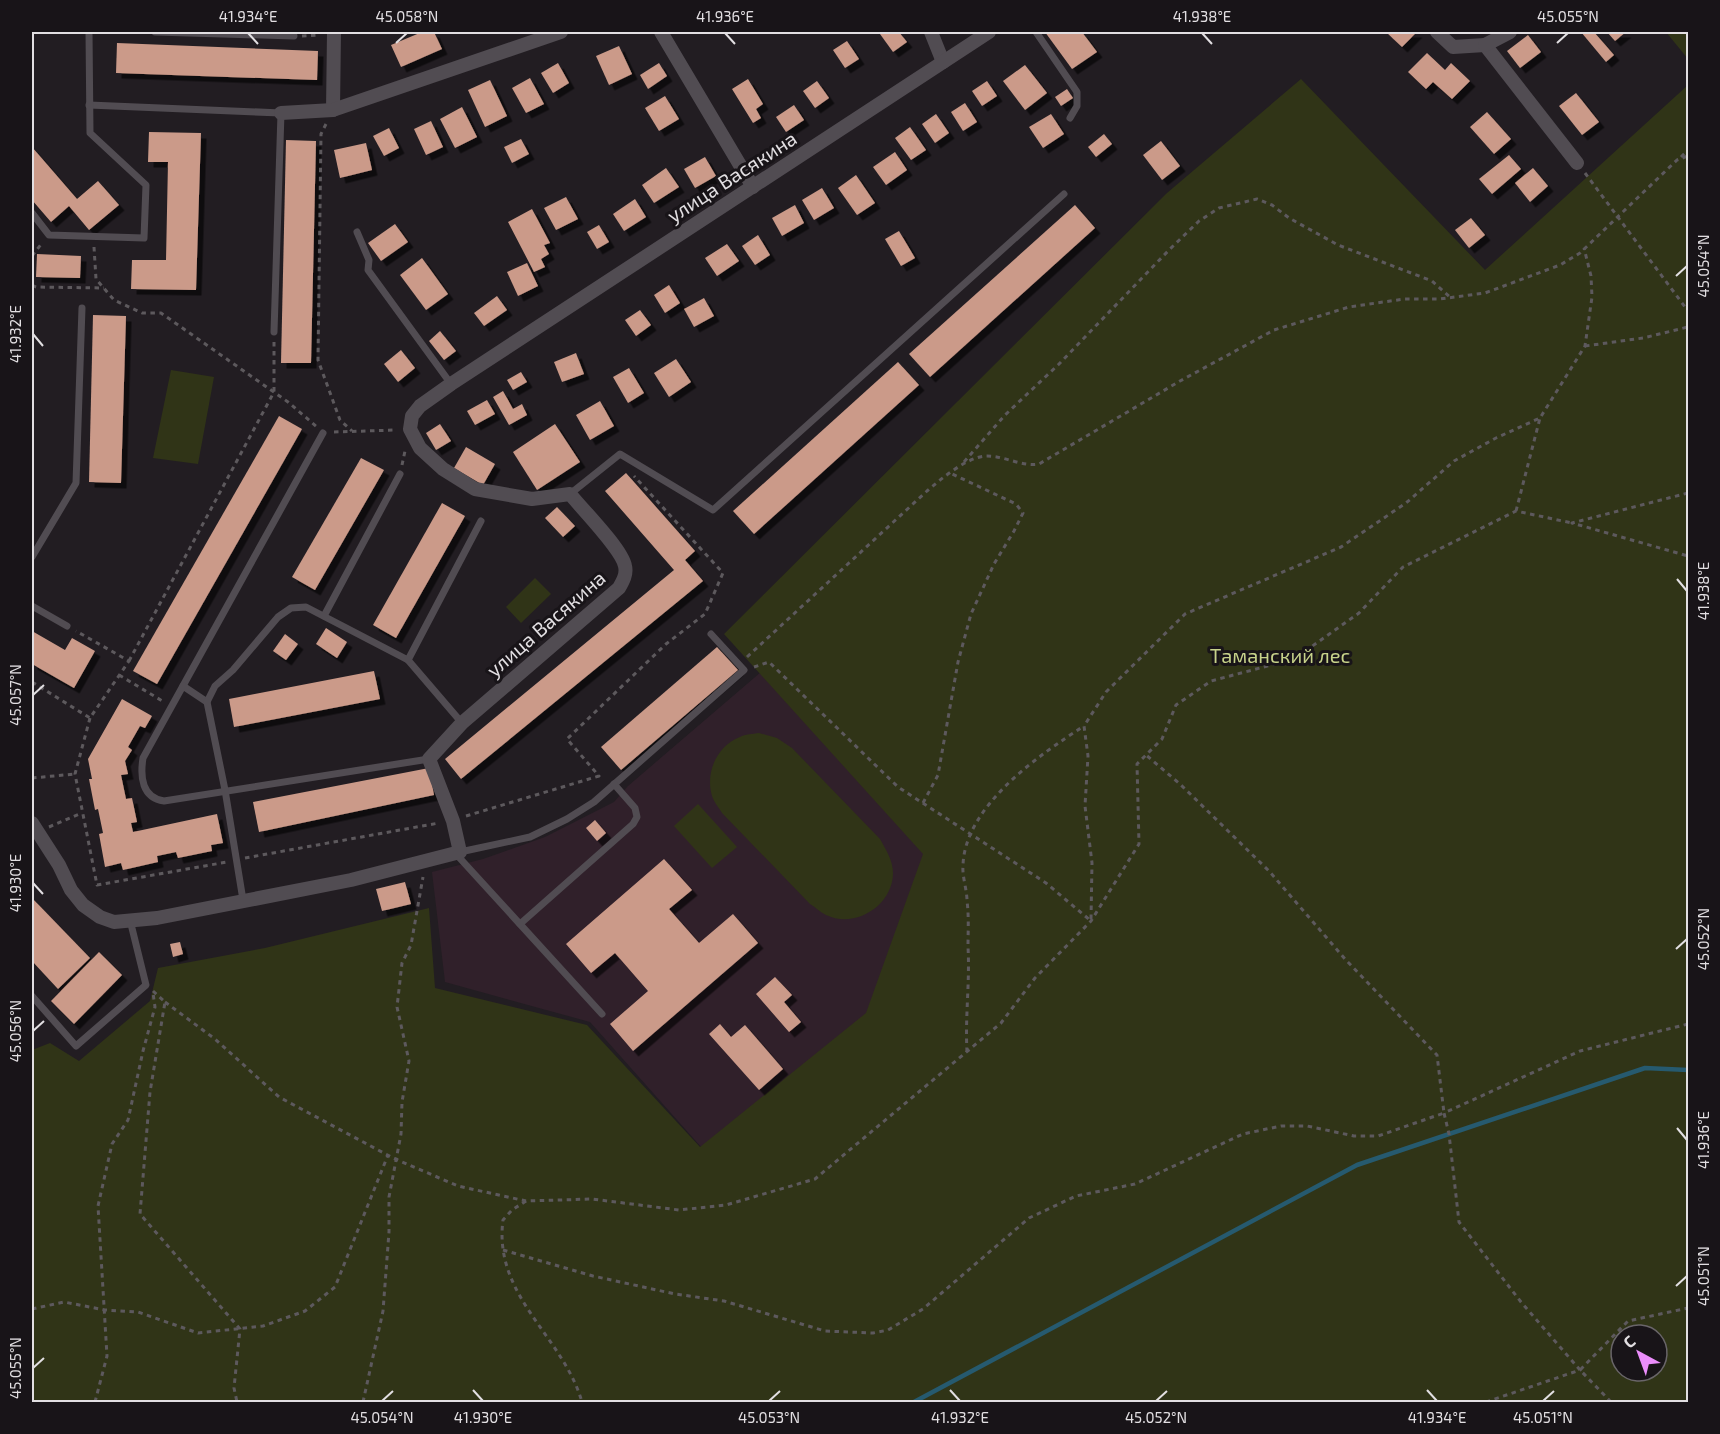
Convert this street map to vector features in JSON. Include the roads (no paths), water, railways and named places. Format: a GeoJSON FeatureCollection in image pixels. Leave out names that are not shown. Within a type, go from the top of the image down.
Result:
{"type":"FeatureCollection","features":[{"type":"Feature","properties":{"kind":"street"},"geometry":{"type":"LineString","coordinates":[[661,32],[753,187]]}},
{"type":"Feature","properties":{"kind":"street"},"geometry":{"type":"LineString","coordinates":[[931,32],[943,62]]}},
{"type":"Feature","properties":{"kind":"street","name":"улица Васякина"},"geometry":{"type":"LineString","coordinates":[[429,759],[462,723],[619,588],[625,578],[625,565],[620,553],[570,494],[532,499],[475,489],[443,469],[420,448],[410,429],[412,416],[420,406],[451,384],[989,32]]}},
{"type":"Feature","properties":{"kind":"street"},"geometry":{"type":"LineString","coordinates":[[1437,32],[1453,47],[1485,45],[1510,32]]}},
{"type":"Feature","properties":{"kind":"street"},"geometry":{"type":"LineString","coordinates":[[333,110],[334,33]]}},
{"type":"Feature","properties":{"kind":"street"},"geometry":{"type":"LineString","coordinates":[[281,113],[333,110],[552,33]]}},
{"type":"Feature","properties":{"kind":"street"},"geometry":{"type":"LineString","coordinates":[[1485,45],[1577,163]]}},
{"type":"Feature","properties":{"kind":"street"},"geometry":{"type":"LineString","coordinates":[[35,827],[71,890],[84,905],[100,917],[114,922],[157,918],[351,880],[458,853],[453,820],[429,759]]}},
{"type":"Feature","properties":{"kind":"lane"},"geometry":{"type":"LineString","coordinates":[[32,213],[49,235],[144,238],[146,185],[90,133],[89,32]]}},
{"type":"Feature","properties":{"kind":"lane"},"geometry":{"type":"LineString","coordinates":[[155,32],[294,36]]}},
{"type":"Feature","properties":{"kind":"lane"},"geometry":{"type":"LineString","coordinates":[[1036,32],[1077,92],[1077,106],[1070,118]]}},
{"type":"Feature","properties":{"kind":"lane"},"geometry":{"type":"LineString","coordinates":[[88,105],[281,113],[274,332]]}},
{"type":"Feature","properties":{"kind":"lane"},"geometry":{"type":"LineString","coordinates":[[570,494],[620,454],[713,510],[1064,194]]}},
{"type":"Feature","properties":{"kind":"lane"},"geometry":{"type":"LineString","coordinates":[[357,232],[369,260],[368,270],[451,384]]}},
{"type":"Feature","properties":{"kind":"lane"},"geometry":{"type":"LineString","coordinates":[[32,557],[76,483],[82,308]]}},
{"type":"Feature","properties":{"kind":"lane"},"geometry":{"type":"LineString","coordinates":[[323,433],[143,759],[140,774],[148,793],[155,800],[164,801],[429,759]]}},
{"type":"Feature","properties":{"kind":"lane"},"geometry":{"type":"LineString","coordinates":[[324,616],[400,474]]}},
{"type":"Feature","properties":{"kind":"lane"},"geometry":{"type":"LineString","coordinates":[[408,660],[481,521]]}},
{"type":"Feature","properties":{"kind":"lane"},"geometry":{"type":"LineString","coordinates":[[32,606],[67,626]]}},
{"type":"Feature","properties":{"kind":"lane"},"geometry":{"type":"LineString","coordinates":[[243,900],[225,790],[207,702],[215,686],[233,670],[278,617],[291,608],[306,608],[408,660],[462,723]]}},
{"type":"Feature","properties":{"kind":"lane"},"geometry":{"type":"LineString","coordinates":[[602,1014],[458,853],[530,837],[567,819],[594,802],[742,667],[711,634]]}},
{"type":"Feature","properties":{"kind":"lane"},"geometry":{"type":"LineString","coordinates":[[183,686],[207,702]]}},
{"type":"Feature","properties":{"kind":"lane"},"geometry":{"type":"LineString","coordinates":[[520,924],[633,824],[637,817],[635,808],[614,784]]}},
{"type":"Feature","properties":{"kind":"lane"},"geometry":{"type":"LineString","coordinates":[[32,996],[76,1046],[146,985],[130,920]]}},
{"type":"Feature","properties":{"kind":"waterway"},"geometry":{"type":"LineString","coordinates":[[914,1402],[1357,1165],[1645,1068],[1688,1070]]}},
{"type":"Feature","properties":{"kind":"park label","name":"Таманский лес"},"geometry":{"type":"Point","coordinates":[1280,656]}}]}
